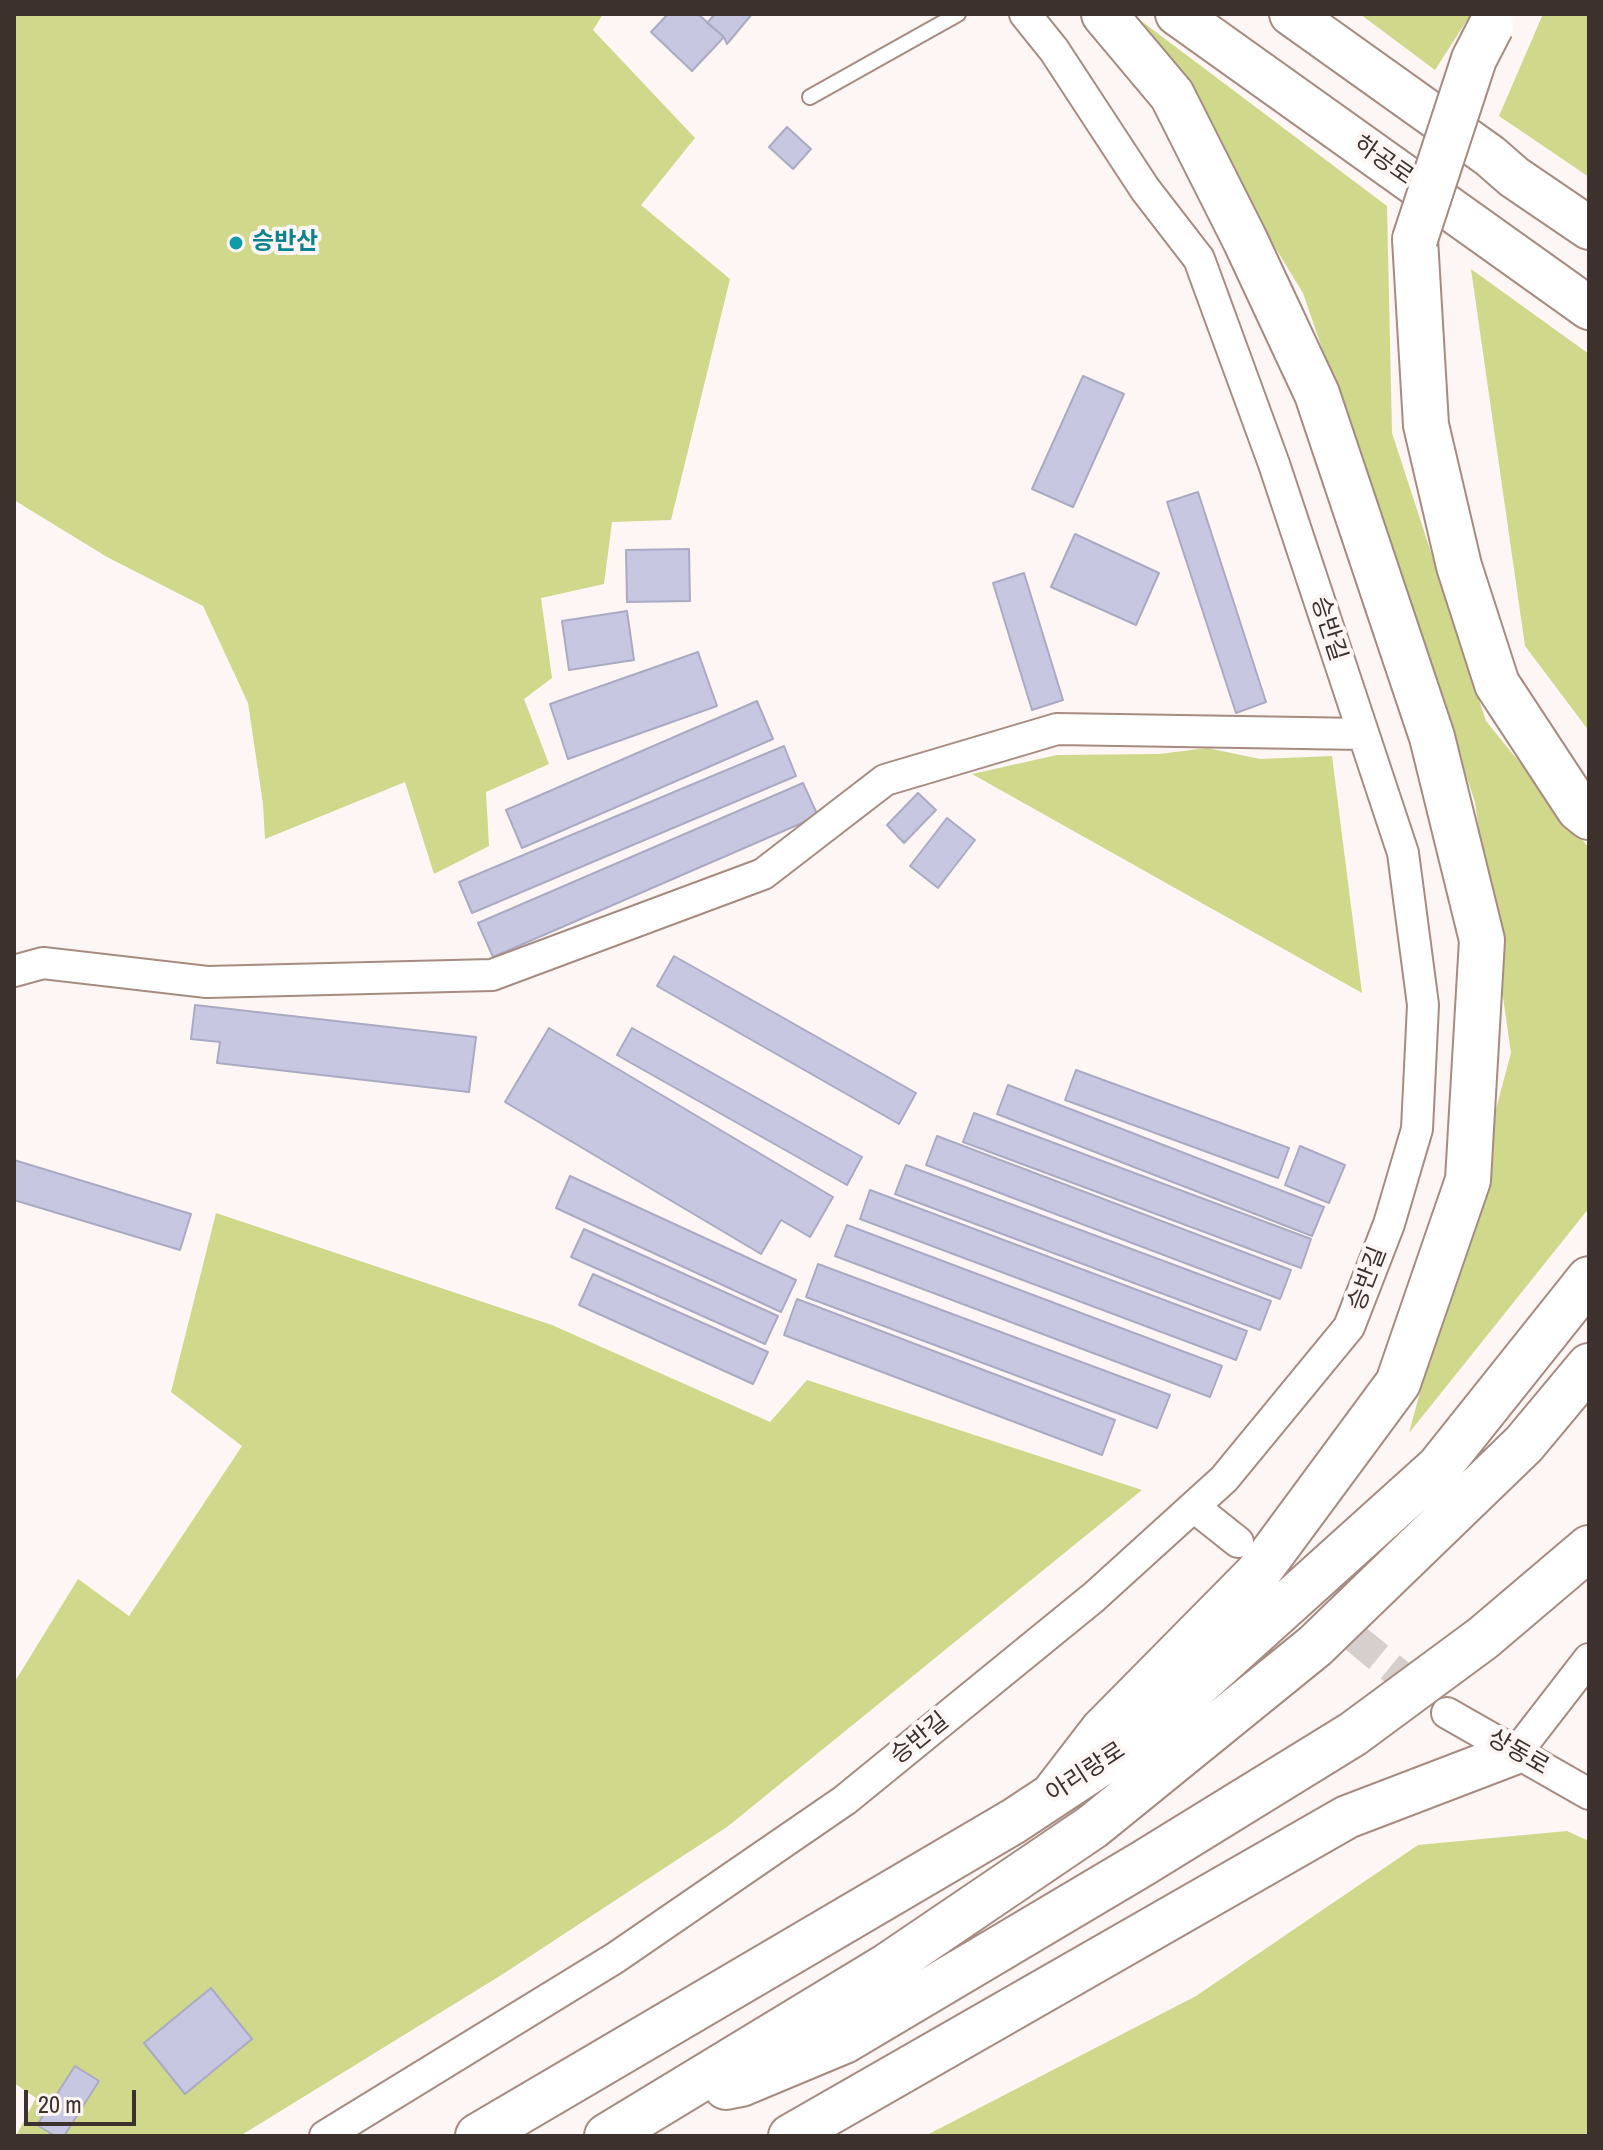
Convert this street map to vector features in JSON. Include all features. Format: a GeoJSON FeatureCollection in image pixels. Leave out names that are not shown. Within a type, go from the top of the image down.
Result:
{"type":"FeatureCollection","features":[{"type":"Feature","properties":{"kind":"highway"},"geometry":{"type":"LineString","coordinates":[[1053,1795],[1103,1730],[1257,1574],[1398,1383],[1468,1180],[1482,940],[1432,737],[1317,394],[1245,240],[1172,95],[1104,14]]}},
{"type":"Feature","properties":{"kind":"highway"},"geometry":{"type":"LineString","coordinates":[[1496,20],[1474,59],[1415,239],[1426,425],[1459,566],[1497,684],[1579,809],[1589,817]]}},
{"type":"Feature","properties":{"kind":"highway","name":"아리랑로"},"geometry":{"type":"LineString","coordinates":[[478,2136],[1000,1829],[1135,1741],[1439,1467],[1589,1279]]}},
{"type":"Feature","properties":{"kind":"highway","name":"아리랑로"},"geometry":{"type":"LineString","coordinates":[[607,2136],[887,1966],[1092,1827],[1315,1646],[1524,1444],[1589,1366]]}},
{"type":"Feature","properties":{"kind":"highway"},"geometry":{"type":"LineString","coordinates":[[676,2096],[741,2084],[844,2041],[1142,1864],[1353,1734],[1483,1638],[1589,1548]]}},
{"type":"Feature","properties":{"kind":"street","name":"승반길"},"geometry":{"type":"LineString","coordinates":[[325,2136],[615,1958],[845,1800],[1094,1597],[1224,1479],[1349,1327],[1389,1224],[1417,1129],[1423,1005],[1403,853],[1274,464],[1199,259],[1145,189],[1054,50],[1025,14]]}},
{"type":"Feature","properties":{"kind":"street","name":"하공로"},"geometry":{"type":"LineString","coordinates":[[1177,14],[1589,308]]}},
{"type":"Feature","properties":{"kind":"street"},"geometry":{"type":"LineString","coordinates":[[1291,14],[1589,228]]}},
{"type":"Feature","properties":{"kind":"street"},"geometry":{"type":"LineString","coordinates":[[14,971],[43,963],[207,982],[492,975],[763,874],[885,780],[1057,729],[1363,734]]}},
{"type":"Feature","properties":{"kind":"street"},"geometry":{"type":"LineString","coordinates":[[1194,1507],[1238,1542]]}},
{"type":"Feature","properties":{"kind":"street"},"geometry":{"type":"LineString","coordinates":[[790,2136],[1347,1817],[1517,1752],[1589,1659]]}},
{"type":"Feature","properties":{"kind":"street","name":"상동로"},"geometry":{"type":"LineString","coordinates":[[1447,1713],[1589,1794]]}},
{"type":"Feature","properties":{"kind":"lane"},"geometry":{"type":"LineString","coordinates":[[810,97],[958,14]]}},
{"type":"Feature","properties":{"kind":"green space"},"geometry":{"type":"Polygon","coordinates":[[[14,14],[603,14],[593,30],[695,138],[641,205],[730,279],[671,520],[612,522],[604,584],[541,598],[552,678],[524,699],[549,764],[486,792],[489,846],[434,874],[405,782],[265,839],[248,703],[203,606],[107,557],[14,500],[14,14]]]}},
{"type":"Feature","properties":{"kind":"green space"},"geometry":{"type":"Polygon","coordinates":[[[1132,14],[1387,206],[1392,433],[1486,721],[1589,848],[1589,1208],[1409,1433],[1511,1053],[1475,802],[1303,293],[1132,14]]]}},
{"type":"Feature","properties":{"kind":"green space"},"geometry":{"type":"Polygon","coordinates":[[[1360,14],[1471,14],[1435,70],[1360,14]]]}},
{"type":"Feature","properties":{"kind":"green space"},"geometry":{"type":"Polygon","coordinates":[[[1543,14],[1589,14],[1589,177],[1499,116],[1543,14]]]}},
{"type":"Feature","properties":{"kind":"green space"},"geometry":{"type":"Polygon","coordinates":[[[1471,269],[1589,354],[1589,731],[1525,646],[1471,269]]]}},
{"type":"Feature","properties":{"kind":"green space"},"geometry":{"type":"Polygon","coordinates":[[[1207,748],[1260,759],[1332,756],[1362,993],[972,774],[1057,755],[1159,754],[1207,748]]]}},
{"type":"Feature","properties":{"kind":"green space"},"geometry":{"type":"Polygon","coordinates":[[[216,1213],[552,1325],[770,1422],[807,1380],[1142,1490],[727,1827],[503,1974],[240,2136],[16,2136],[36,2098],[14,2083],[14,1683],[78,1579],[129,1616],[242,1446],[171,1392],[216,1213]]]}},
{"type":"Feature","properties":{"kind":"green space"},"geometry":{"type":"Polygon","coordinates":[[[1567,1831],[1589,1841],[1589,2136],[925,2136],[1196,1996],[1418,1845],[1567,1831]]]}},
{"type":"Feature","properties":{"kind":"building"},"geometry":{"type":"Polygon","coordinates":[[[668,14],[698,14],[724,37],[692,71],[651,32],[668,14]]]}},
{"type":"Feature","properties":{"kind":"building"},"geometry":{"type":"Polygon","coordinates":[[[715,14],[752,14],[727,44],[724,37],[707,23],[715,14]]]}},
{"type":"Feature","properties":{"kind":"building"},"geometry":{"type":"Polygon","coordinates":[[[787,127],[811,149],[793,169],[769,147],[787,127]]]}},
{"type":"Feature","properties":{"kind":"building"},"geometry":{"type":"Polygon","coordinates":[[[1083,376],[1124,394],[1073,507],[1032,489],[1083,376]]]}},
{"type":"Feature","properties":{"kind":"building"},"geometry":{"type":"Polygon","coordinates":[[[1198,492],[1266,702],[1236,713],[1167,502],[1198,492]]]}},
{"type":"Feature","properties":{"kind":"building"},"geometry":{"type":"Polygon","coordinates":[[[1075,534],[1159,573],[1136,625],[1051,587],[1075,534]]]}},
{"type":"Feature","properties":{"kind":"building"},"geometry":{"type":"Polygon","coordinates":[[[689,549],[690,601],[627,602],[626,550],[689,549]]]}},
{"type":"Feature","properties":{"kind":"building"},"geometry":{"type":"Polygon","coordinates":[[[1024,573],[1063,700],[1032,710],[993,583],[1024,573]]]}},
{"type":"Feature","properties":{"kind":"building"},"geometry":{"type":"Polygon","coordinates":[[[627,611],[634,660],[569,670],[562,621],[627,611]]]}},
{"type":"Feature","properties":{"kind":"building"},"geometry":{"type":"Polygon","coordinates":[[[698,652],[717,706],[568,759],[550,704],[698,652]]]}},
{"type":"Feature","properties":{"kind":"building"},"geometry":{"type":"Polygon","coordinates":[[[757,701],[773,739],[522,848],[506,810],[757,701]]]}},
{"type":"Feature","properties":{"kind":"building"},"geometry":{"type":"Polygon","coordinates":[[[784,746],[796,776],[472,913],[459,882],[784,746]]]}},
{"type":"Feature","properties":{"kind":"building"},"geometry":{"type":"Polygon","coordinates":[[[803,783],[818,816],[493,957],[478,923],[803,783]]]}},
{"type":"Feature","properties":{"kind":"building"},"geometry":{"type":"Polygon","coordinates":[[[918,793],[936,810],[904,843],[887,825],[918,793]]]}},
{"type":"Feature","properties":{"kind":"building"},"geometry":{"type":"Polygon","coordinates":[[[947,818],[975,840],[938,888],[910,866],[947,818]]]}},
{"type":"Feature","properties":{"kind":"building"},"geometry":{"type":"Polygon","coordinates":[[[674,956],[916,1093],[899,1124],[657,986],[674,956]]]}},
{"type":"Feature","properties":{"kind":"building"},"geometry":{"type":"Polygon","coordinates":[[[195,1005],[476,1037],[469,1092],[217,1063],[220,1042],[191,1039],[195,1005]]]}},
{"type":"Feature","properties":{"kind":"building"},"geometry":{"type":"Polygon","coordinates":[[[549,1028],[833,1197],[810,1237],[781,1220],[761,1254],[505,1102],[549,1028]]]}},
{"type":"Feature","properties":{"kind":"building"},"geometry":{"type":"Polygon","coordinates":[[[632,1028],[862,1157],[847,1185],[617,1055],[632,1028]]]}},
{"type":"Feature","properties":{"kind":"building"},"geometry":{"type":"Polygon","coordinates":[[[1076,1070],[1289,1148],[1278,1178],[1065,1100],[1076,1070]]]}},
{"type":"Feature","properties":{"kind":"building"},"geometry":{"type":"Polygon","coordinates":[[[1008,1085],[1324,1207],[1312,1236],[997,1114],[1008,1085]]]}},
{"type":"Feature","properties":{"kind":"building"},"geometry":{"type":"Polygon","coordinates":[[[974,1113],[1311,1239],[1301,1268],[963,1142],[974,1113]]]}},
{"type":"Feature","properties":{"kind":"building"},"geometry":{"type":"Polygon","coordinates":[[[937,1136],[1291,1270],[1280,1299],[926,1165],[937,1136]]]}},
{"type":"Feature","properties":{"kind":"building"},"geometry":{"type":"Polygon","coordinates":[[[1300,1146],[1345,1165],[1329,1203],[1285,1185],[1300,1146]]]}},
{"type":"Feature","properties":{"kind":"building"},"geometry":{"type":"Polygon","coordinates":[[[14,1160],[191,1214],[180,1250],[14,1200],[14,1160]]]}},
{"type":"Feature","properties":{"kind":"building"},"geometry":{"type":"Polygon","coordinates":[[[906,1165],[1271,1301],[1260,1330],[895,1194],[906,1165]]]}},
{"type":"Feature","properties":{"kind":"building"},"geometry":{"type":"Polygon","coordinates":[[[570,1176],[796,1280],[781,1312],[556,1208],[570,1176]]]}},
{"type":"Feature","properties":{"kind":"building"},"geometry":{"type":"Polygon","coordinates":[[[870,1190],[1247,1331],[1236,1360],[860,1219],[870,1190]]]}},
{"type":"Feature","properties":{"kind":"building"},"geometry":{"type":"Polygon","coordinates":[[[847,1225],[1222,1366],[1210,1397],[835,1256],[847,1225]]]}},
{"type":"Feature","properties":{"kind":"building"},"geometry":{"type":"Polygon","coordinates":[[[584,1229],[778,1316],[765,1344],[571,1257],[584,1229]]]}},
{"type":"Feature","properties":{"kind":"building"},"geometry":{"type":"Polygon","coordinates":[[[818,1264],[1170,1395],[1157,1428],[806,1297],[818,1264]]]}},
{"type":"Feature","properties":{"kind":"building"},"geometry":{"type":"Polygon","coordinates":[[[593,1274],[768,1352],[753,1384],[579,1305],[593,1274]]]}},
{"type":"Feature","properties":{"kind":"building"},"geometry":{"type":"Polygon","coordinates":[[[797,1299],[1115,1420],[1102,1455],[784,1335],[797,1299]]]}},
{"type":"Feature","properties":{"kind":"building"},"geometry":{"type":"Polygon","coordinates":[[[211,1988],[252,2039],[185,2094],[144,2043],[211,1988]]]}},
{"type":"Feature","properties":{"kind":"building"},"geometry":{"type":"Polygon","coordinates":[[[75,2066],[99,2081],[64,2136],[55,2136],[37,2125],[75,2066]]]}},
{"type":"Feature","properties":{"kind":"tunnel"},"geometry":{"type":"LineString","coordinates":[[1286,1581],[1428,1698]]}},
{"type":"Feature","properties":{"kind":"place","name":"승반산"},"geometry":{"type":"Point","coordinates":[236,243]}}]}
